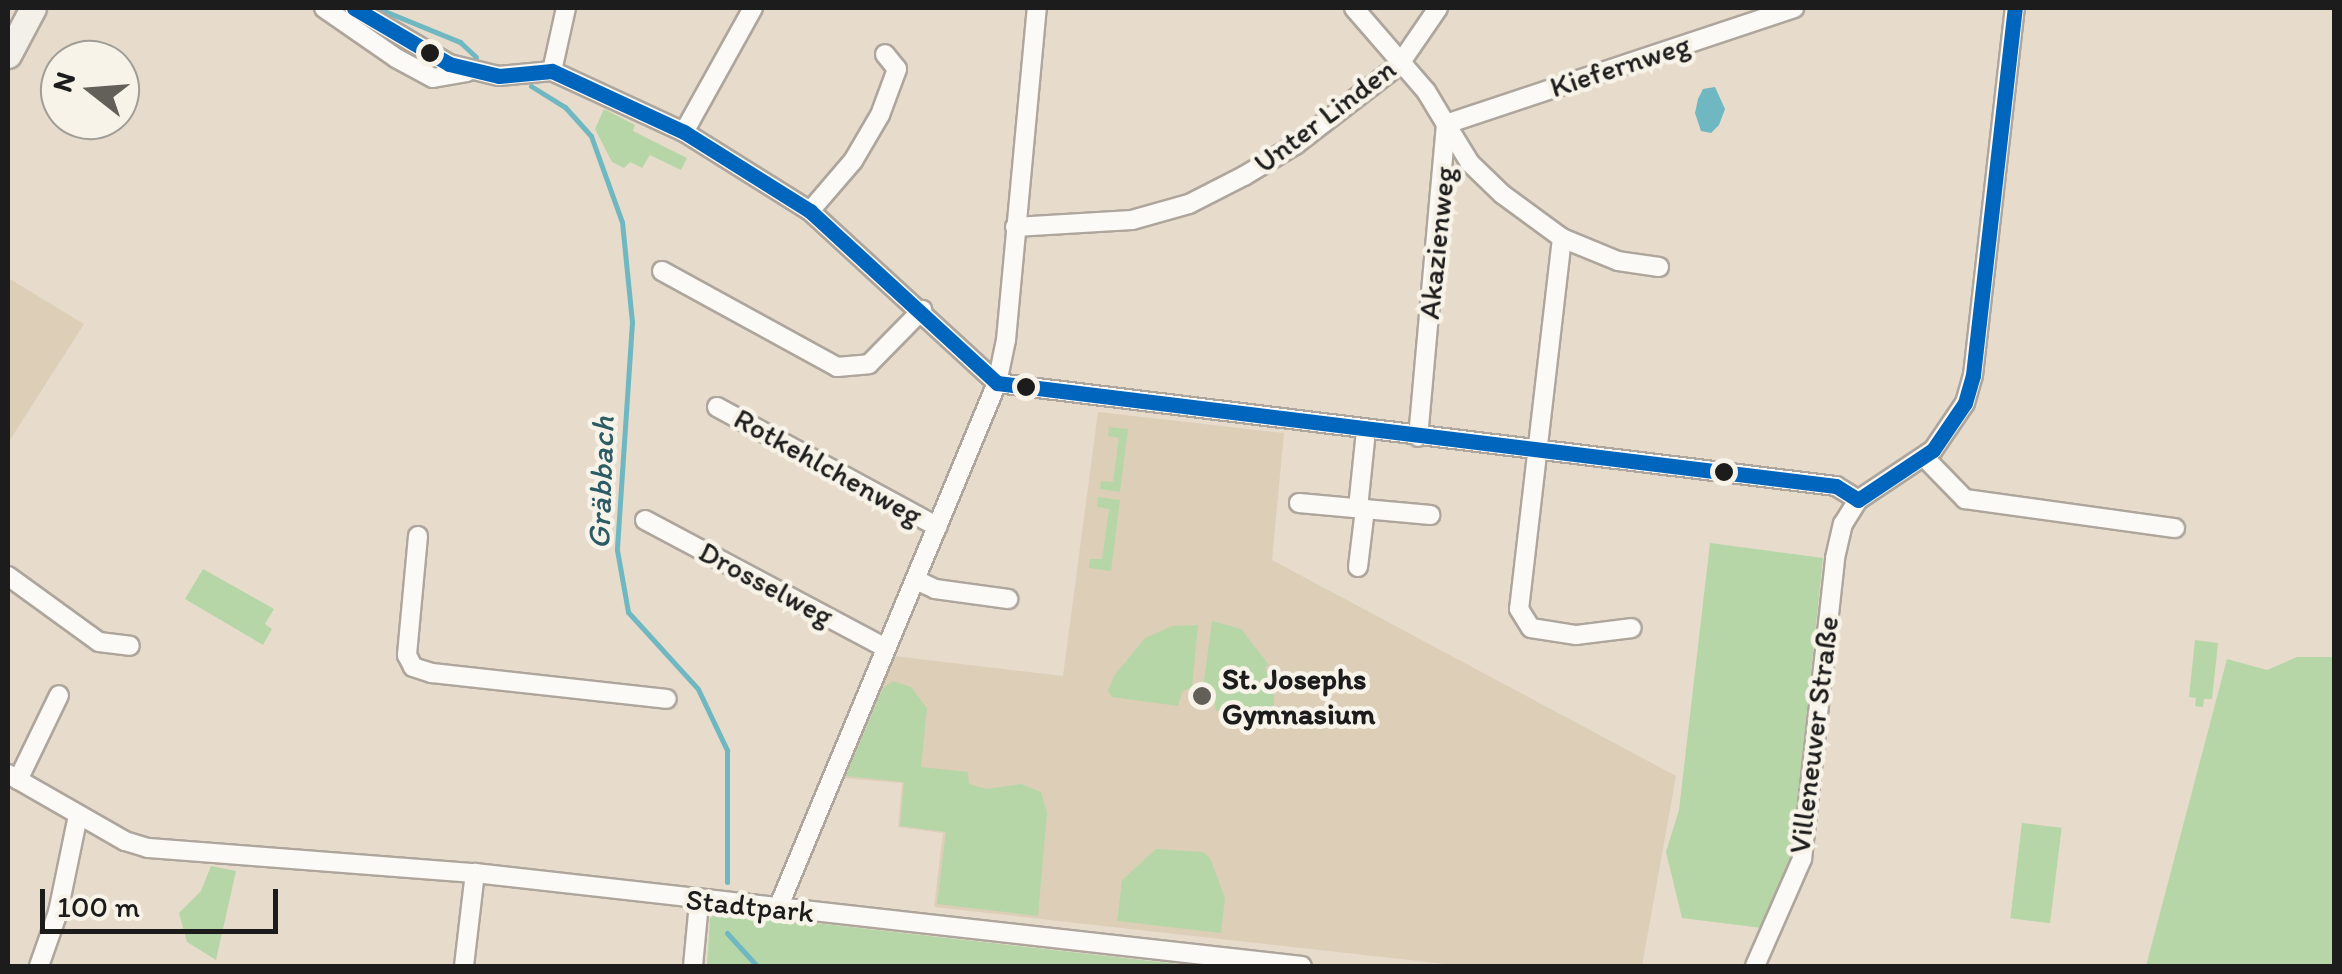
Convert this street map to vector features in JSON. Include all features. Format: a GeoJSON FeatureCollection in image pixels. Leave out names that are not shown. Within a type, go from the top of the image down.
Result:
{"type":"FeatureCollection","features":[{"type":"Feature","properties":{"kind":"main road"},"geometry":{"type":"LineString","coordinates":[[8,55],[32,8]]}},
{"type":"Feature","properties":{"kind":"street"},"geometry":{"type":"LineString","coordinates":[[324,8],[433,78],[473,71]]}},
{"type":"Feature","properties":{"kind":"street"},"geometry":{"type":"LineString","coordinates":[[354,8],[432,55],[473,71],[499,76],[552,72],[684,132],[810,211],[997,383],[1836,486],[1858,500],[1924,457],[1953,426],[1972,375],[2015,8]]}},
{"type":"Feature","properties":{"kind":"street"},"geometry":{"type":"LineString","coordinates":[[552,72],[566,8]]}},
{"type":"Feature","properties":{"kind":"street"},"geometry":{"type":"LineString","coordinates":[[684,132],[753,8]]}},
{"type":"Feature","properties":{"kind":"street"},"geometry":{"type":"LineString","coordinates":[[778,908],[997,383],[1006,340],[1037,8]]}},
{"type":"Feature","properties":{"kind":"street","name":"Akazienweg"},"geometry":{"type":"LineString","coordinates":[[1354,8],[1426,91],[1446,124],[1418,437]]}},
{"type":"Feature","properties":{"kind":"street","name":"Unter Linden"},"geometry":{"type":"LineString","coordinates":[[1016,227],[1132,220],[1189,204],[1295,145],[1400,65],[1438,8]]}},
{"type":"Feature","properties":{"kind":"street","name":"Kiefernweg"},"geometry":{"type":"LineString","coordinates":[[1446,124],[1794,8]]}},
{"type":"Feature","properties":{"kind":"street"},"geometry":{"type":"LineString","coordinates":[[810,211],[853,161],[880,115],[896,69],[886,54]]}},
{"type":"Feature","properties":{"kind":"street"},"geometry":{"type":"LineString","coordinates":[[1446,124],[1470,163],[1502,194],[1562,238],[1618,261],[1659,267]]}},
{"type":"Feature","properties":{"kind":"street"},"geometry":{"type":"LineString","coordinates":[[1562,238],[1519,610],[1531,628],[1576,635],[1632,628]]}},
{"type":"Feature","properties":{"kind":"street"},"geometry":{"type":"LineString","coordinates":[[662,272],[837,367],[869,364],[922,310]]}},
{"type":"Feature","properties":{"kind":"street","name":"Rotkehlchenweg"},"geometry":{"type":"LineString","coordinates":[[717,407],[938,527]]}},
{"type":"Feature","properties":{"kind":"street"},"geometry":{"type":"LineString","coordinates":[[1358,568],[1366,430]]}},
{"type":"Feature","properties":{"kind":"street"},"geometry":{"type":"LineString","coordinates":[[1924,457],[1965,499],[2175,528]]}},
{"type":"Feature","properties":{"kind":"street","name":"Villeneuver Straße"},"geometry":{"type":"LineString","coordinates":[[1755,966],[1802,859],[1835,558],[1843,524],[1858,500]]}},
{"type":"Feature","properties":{"kind":"street"},"geometry":{"type":"LineString","coordinates":[[1299,503],[1430,515]]}},
{"type":"Feature","properties":{"kind":"street","name":"Drosselweg"},"geometry":{"type":"LineString","coordinates":[[645,520],[886,648]]}},
{"type":"Feature","properties":{"kind":"street"},"geometry":{"type":"LineString","coordinates":[[418,536],[407,654],[414,666],[432,673],[667,699]]}},
{"type":"Feature","properties":{"kind":"street"},"geometry":{"type":"LineString","coordinates":[[8,576],[99,642],[130,646]]}},
{"type":"Feature","properties":{"kind":"street"},"geometry":{"type":"LineString","coordinates":[[916,580],[935,590],[1008,599]]}},
{"type":"Feature","properties":{"kind":"street"},"geometry":{"type":"LineString","coordinates":[[13,777],[59,695]]}},
{"type":"Feature","properties":{"kind":"street","name":"Stadtpark"},"geometry":{"type":"LineString","coordinates":[[13,777],[125,841],[197,852],[475,873],[699,902],[1302,966]]}},
{"type":"Feature","properties":{"kind":"street"},"geometry":{"type":"LineString","coordinates":[[40,966],[58,912],[78,816]]}},
{"type":"Feature","properties":{"kind":"street"},"geometry":{"type":"LineString","coordinates":[[464,966],[475,873]]}},
{"type":"Feature","properties":{"kind":"street"},"geometry":{"type":"LineString","coordinates":[[693,966],[699,902]]}},
{"type":"Feature","properties":{"kind":"shaded area"},"geometry":{"type":"Polygon","coordinates":[[[8,278],[84,324],[8,443],[8,278]]]}},
{"type":"Feature","properties":{"kind":"shaded area","name":"St. Josephs Gymnasium"},"geometry":{"type":"Polygon","coordinates":[[[1098,412],[1284,433],[1272,560],[1676,776],[1642,966],[1463,966],[934,907],[943,833],[898,827],[902,783],[842,778],[894,656],[1063,676],[1098,412]]]}},
{"type":"Feature","properties":{"kind":"green space"},"geometry":{"type":"Polygon","coordinates":[[[604,109],[635,125],[633,131],[687,158],[681,170],[650,155],[642,168],[630,162],[624,168],[612,162],[595,129],[604,109]]]}},
{"type":"Feature","properties":{"kind":"green space"},"geometry":{"type":"Polygon","coordinates":[[[1109,427],[1128,429],[1120,492],[1100,489],[1101,481],[1113,482],[1119,438],[1108,436],[1109,427]]]}},
{"type":"Feature","properties":{"kind":"green space"},"geometry":{"type":"Polygon","coordinates":[[[1098,497],[1120,500],[1111,571],[1089,568],[1090,559],[1102,559],[1109,509],[1097,507],[1098,497]]]}},
{"type":"Feature","properties":{"kind":"green space"},"geometry":{"type":"Polygon","coordinates":[[[1710,543],[1823,558],[1791,863],[1762,928],[1682,918],[1666,852],[1679,810],[1710,543]]]}},
{"type":"Feature","properties":{"kind":"green space"},"geometry":{"type":"Polygon","coordinates":[[[203,569],[274,609],[265,624],[272,629],[263,645],[185,599],[203,569]]]}},
{"type":"Feature","properties":{"kind":"green space"},"geometry":{"type":"Polygon","coordinates":[[[1212,621],[1241,629],[1269,665],[1265,667],[1274,696],[1274,718],[1216,711],[1213,695],[1203,688],[1212,621]]]}},
{"type":"Feature","properties":{"kind":"green space"},"geometry":{"type":"Polygon","coordinates":[[[1198,625],[1192,687],[1182,692],[1178,706],[1112,697],[1108,691],[1114,676],[1145,638],[1172,626],[1198,625]]]}},
{"type":"Feature","properties":{"kind":"green space"},"geometry":{"type":"Polygon","coordinates":[[[2195,640],[2218,643],[2212,699],[2204,699],[2203,707],[2195,706],[2196,698],[2189,697],[2195,640]]]}},
{"type":"Feature","properties":{"kind":"green space"},"geometry":{"type":"Polygon","coordinates":[[[2297,657],[2334,657],[2334,966],[2146,966],[2227,659],[2267,670],[2297,657]]]}},
{"type":"Feature","properties":{"kind":"green space"},"geometry":{"type":"Polygon","coordinates":[[[893,681],[911,687],[927,708],[921,767],[968,772],[969,784],[986,789],[1021,784],[1041,792],[1047,813],[1038,916],[937,904],[946,832],[900,826],[904,782],[846,776],[883,688],[893,681]]]}},
{"type":"Feature","properties":{"kind":"green space"},"geometry":{"type":"Polygon","coordinates":[[[2022,823],[2062,828],[2050,923],[2010,918],[2022,823]]]}},
{"type":"Feature","properties":{"kind":"green space"},"geometry":{"type":"Polygon","coordinates":[[[1156,849],[1203,852],[1210,858],[1225,898],[1221,933],[1117,921],[1122,880],[1156,849]]]}},
{"type":"Feature","properties":{"kind":"green space"},"geometry":{"type":"Polygon","coordinates":[[[211,866],[236,871],[216,960],[187,942],[179,913],[201,891],[211,866]]]}},
{"type":"Feature","properties":{"kind":"green space"},"geometry":{"type":"Polygon","coordinates":[[[718,912],[1195,966],[707,966],[710,918],[718,912]]]}},
{"type":"Feature","properties":{"kind":"water"},"geometry":{"type":"Polygon","coordinates":[[[1715,87],[1725,109],[1711,133],[1701,131],[1695,113],[1698,99],[1703,89],[1715,87]]]}},
{"type":"Feature","properties":{"kind":"waterway","name":"Gräbbach"},"geometry":{"type":"LineString","coordinates":[[377,8],[460,42],[476,57]]}},
{"type":"Feature","properties":{"kind":"waterway","name":"Gräbbach"},"geometry":{"type":"LineString","coordinates":[[531,86],[565,107],[591,136],[622,222],[632,322],[617,550],[628,612],[698,689],[727,750],[727,882]]}},
{"type":"Feature","properties":{"kind":"waterway","name":"Gräbbach"},"geometry":{"type":"LineString","coordinates":[[727,933],[757,966]]}},
{"type":"Feature","properties":{"kind":"transit line"},"geometry":{"type":"LineString","coordinates":[[354,8],[449,64],[499,76],[552,71],[684,132],[810,211],[997,383],[1836,486],[1858,500],[1933,450],[1965,403],[1973,375],[2015,8]]}},
{"type":"Feature","properties":{"kind":"place","name":"St. Josephs Gymnasium"},"geometry":{"type":"Point","coordinates":[1202,696]}}]}
